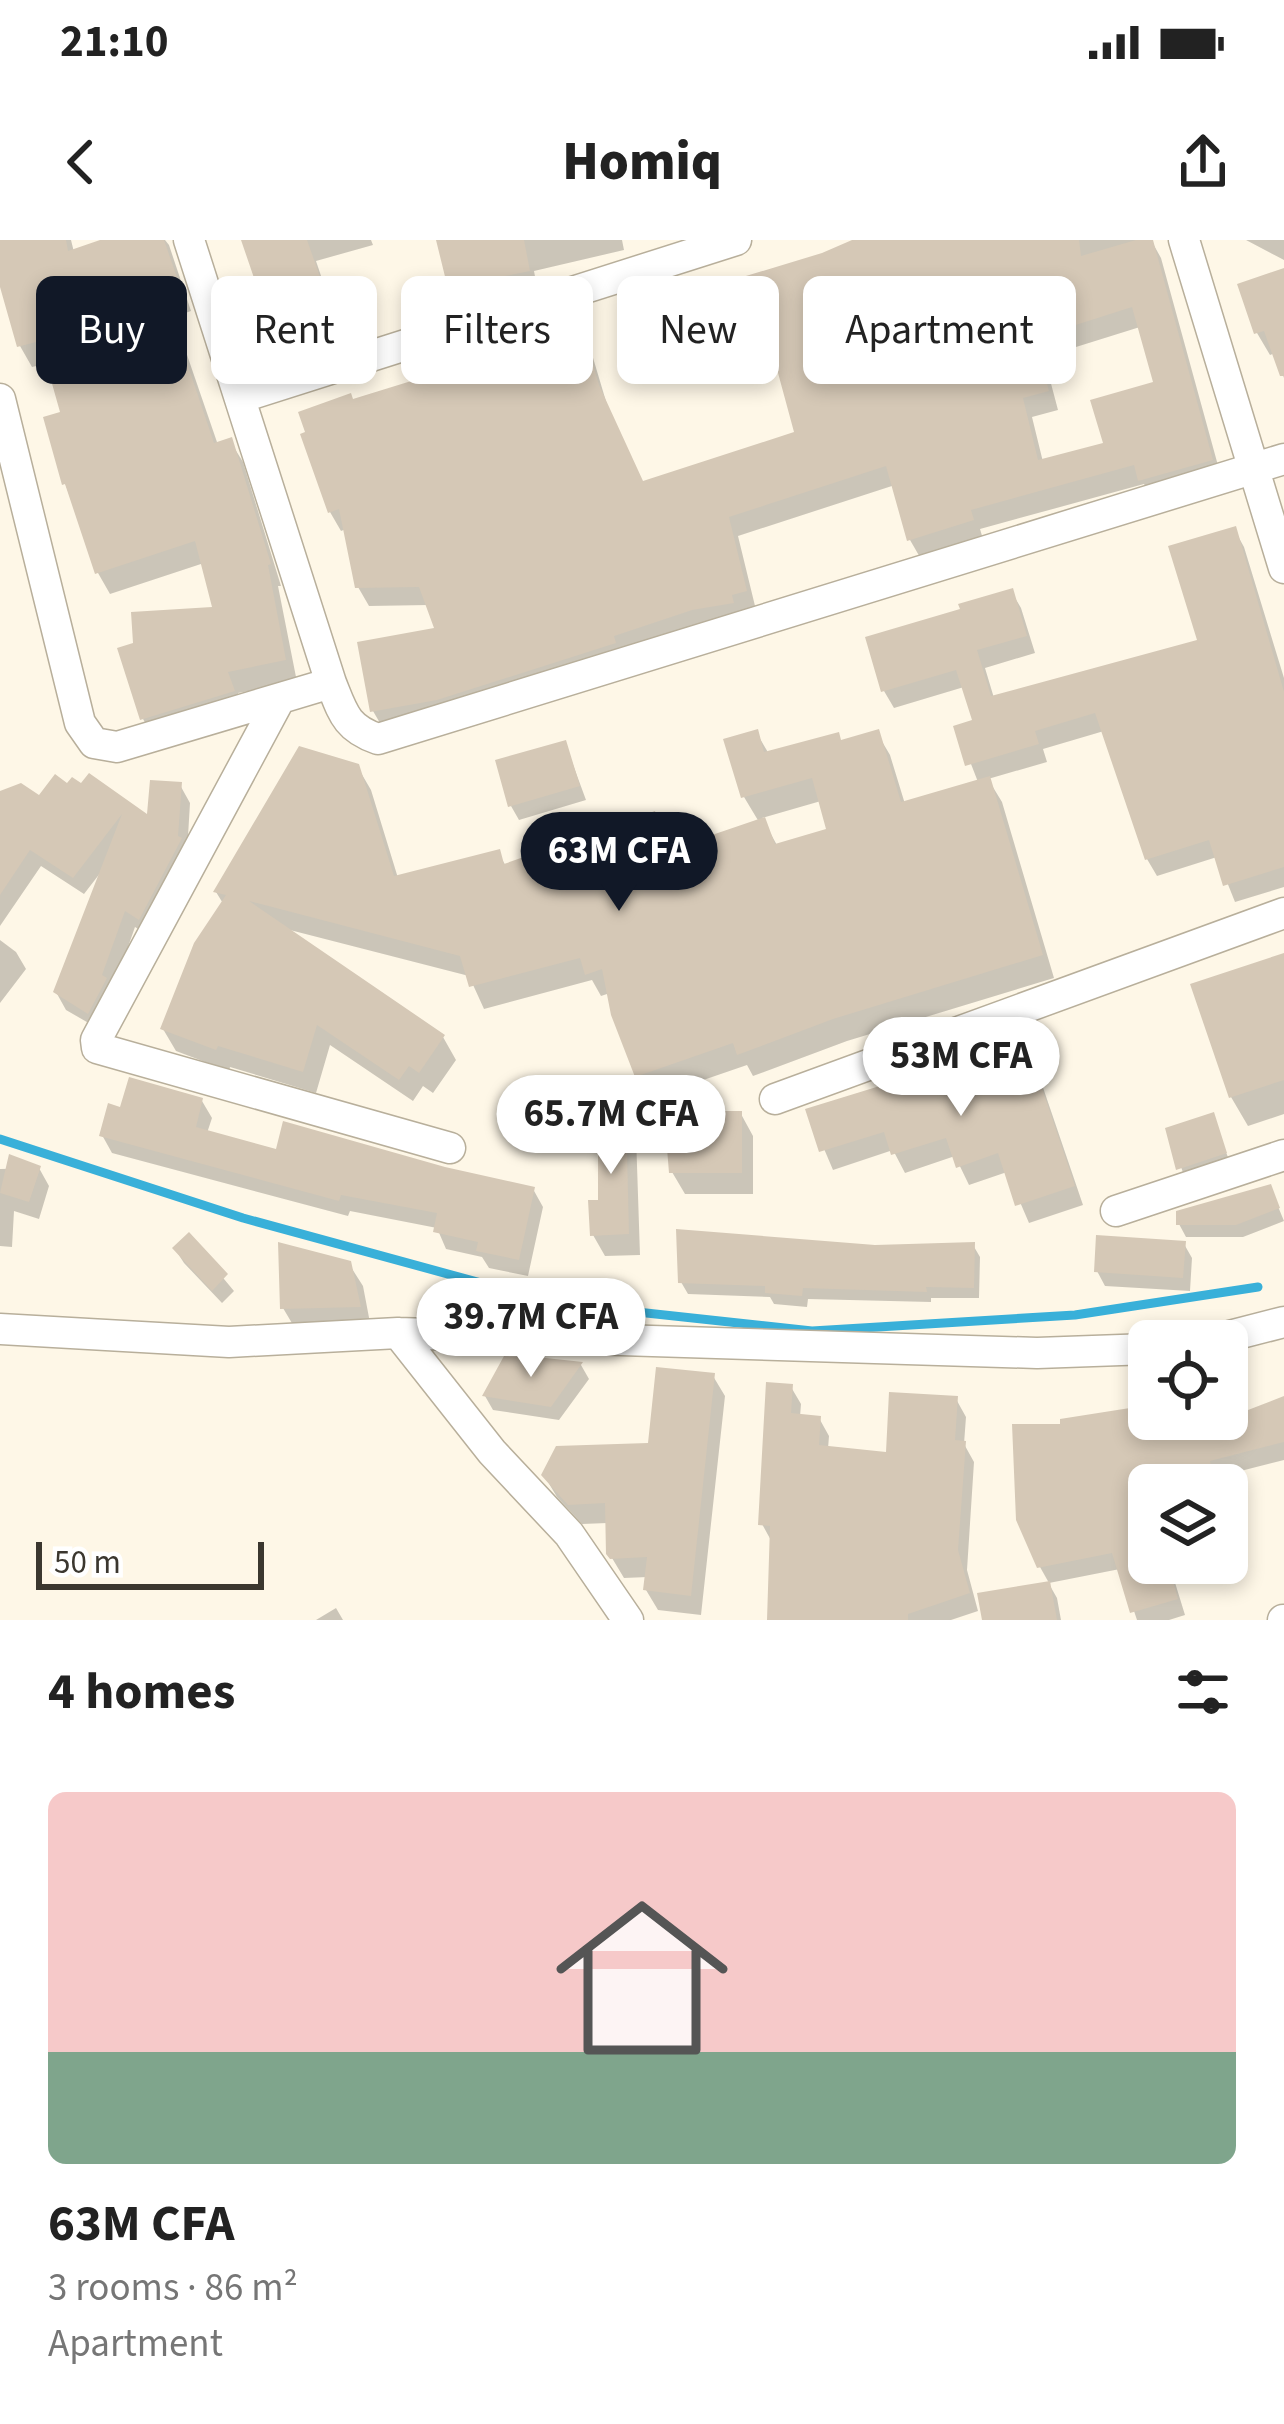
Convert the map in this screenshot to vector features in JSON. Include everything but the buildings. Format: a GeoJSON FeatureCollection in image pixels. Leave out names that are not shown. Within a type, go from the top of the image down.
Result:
{"type":"FeatureCollection","features":[{"type":"Feature","properties":{"kind":"street"},"geometry":{"type":"LineString","coordinates":[[189,240],[331,683],[345,718],[358,732],[378,739],[1284,459]]}},
{"type":"Feature","properties":{"kind":"street"},"geometry":{"type":"LineString","coordinates":[[242,397],[736,240]]}},
{"type":"Feature","properties":{"kind":"street"},"geometry":{"type":"LineString","coordinates":[[1184,240],[1284,568]]}},
{"type":"Feature","properties":{"kind":"street"},"geometry":{"type":"LineString","coordinates":[[0,399],[80,723],[94,743],[117,747],[331,683]]}},
{"type":"Feature","properties":{"kind":"street"},"geometry":{"type":"LineString","coordinates":[[278,701],[96,1040],[97,1048],[451,1148]]}},
{"type":"Feature","properties":{"kind":"street"},"geometry":{"type":"LineString","coordinates":[[775,1099],[1284,913]]}},
{"type":"Feature","properties":{"kind":"street"},"geometry":{"type":"LineString","coordinates":[[1116,1211],[1284,1155]]}},
{"type":"Feature","properties":{"kind":"street"},"geometry":{"type":"LineString","coordinates":[[1248,1331],[1284,1322]]}},
{"type":"Feature","properties":{"kind":"street"},"geometry":{"type":"LineString","coordinates":[[5,1337],[122,1333],[229,1342],[398,1333],[1037,1353],[1128,1350]]}},
{"type":"Feature","properties":{"kind":"street"},"geometry":{"type":"LineString","coordinates":[[398,1333],[492,1452],[569,1534],[628,1620]]}},
{"type":"Feature","properties":{"kind":"waterway"},"geometry":{"type":"LineString","coordinates":[[0,1139],[243,1218],[554,1303],[812,1331],[1075,1315],[1258,1287]]}}]}
